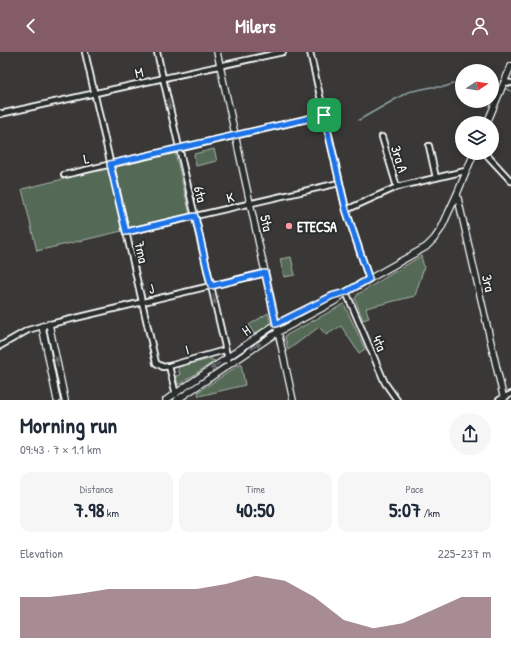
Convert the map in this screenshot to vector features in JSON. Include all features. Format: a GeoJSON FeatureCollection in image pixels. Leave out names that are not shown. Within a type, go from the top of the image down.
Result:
{"type":"FeatureCollection","features":[{"type":"Feature","properties":{"kind":"street","name":"7ma"},"geometry":{"type":"LineString","coordinates":[[85,52],[156,363]]}},
{"type":"Feature","properties":{"kind":"street","name":"6ta"},"geometry":{"type":"LineString","coordinates":[[157,52],[229,364]]}},
{"type":"Feature","properties":{"kind":"street","name":"5ta"},"geometry":{"type":"LineString","coordinates":[[217,52],[293,400]]}},
{"type":"Feature","properties":{"kind":"street","name":"M"},"geometry":{"type":"LineString","coordinates":[[0,114],[283,52]]}},
{"type":"Feature","properties":{"kind":"street"},"geometry":{"type":"LineString","coordinates":[[310,52],[346,210],[369,279]]}},
{"type":"Feature","properties":{"kind":"street"},"geometry":{"type":"LineString","coordinates":[[490,116],[511,66]]}},
{"type":"Feature","properties":{"kind":"street"},"geometry":{"type":"LineString","coordinates":[[504,82],[511,83]]}},
{"type":"Feature","properties":{"kind":"street","name":"L"},"geometry":{"type":"LineString","coordinates":[[64,175],[324,115]]}},
{"type":"Feature","properties":{"kind":"street","name":"3ra A"},"geometry":{"type":"LineString","coordinates":[[382,137],[397,187]]}},
{"type":"Feature","properties":{"kind":"street"},"geometry":{"type":"LineString","coordinates":[[429,146],[436,178]]}},
{"type":"Feature","properties":{"kind":"street","name":"H"},"geometry":{"type":"LineString","coordinates":[[177,400],[278,332],[335,301],[346,292],[426,247],[441,229],[470,160]]}},
{"type":"Feature","properties":{"kind":"street"},"geometry":{"type":"LineString","coordinates":[[492,160],[511,181]]}},
{"type":"Feature","properties":{"kind":"street"},"geometry":{"type":"LineString","coordinates":[[346,210],[397,187],[465,171]]}},
{"type":"Feature","properties":{"kind":"street","name":"K"},"geometry":{"type":"LineString","coordinates":[[126,232],[339,183]]}},
{"type":"Feature","properties":{"kind":"street","name":"3ra"},"geometry":{"type":"LineString","coordinates":[[457,194],[502,399]]}},
{"type":"Feature","properties":{"kind":"street","name":"J"},"geometry":{"type":"LineString","coordinates":[[0,346],[28,330],[49,324],[265,273]]}},
{"type":"Feature","properties":{"kind":"street","name":"H"},"geometry":{"type":"LineString","coordinates":[[166,400],[276,324],[332,296],[346,292]]}},
{"type":"Feature","properties":{"kind":"street","name":"4ta"},"geometry":{"type":"LineString","coordinates":[[346,292],[385,383],[397,400]]}},
{"type":"Feature","properties":{"kind":"street"},"geometry":{"type":"LineString","coordinates":[[49,324],[65,400]]}},
{"type":"Feature","properties":{"kind":"street"},"geometry":{"type":"LineString","coordinates":[[42,326],[57,400]]}},
{"type":"Feature","properties":{"kind":"street","name":"I"},"geometry":{"type":"LineString","coordinates":[[156,363],[163,366],[169,366],[226,350]]}},
{"type":"Feature","properties":{"kind":"street"},"geometry":{"type":"LineString","coordinates":[[169,366],[177,400]]}},
{"type":"Feature","properties":{"kind":"street"},"geometry":{"type":"LineString","coordinates":[[502,399],[511,394]]}},
{"type":"Feature","properties":{"kind":"green space"},"geometry":{"type":"Polygon","coordinates":[[[214,149],[217,161],[196,166],[194,154],[214,149]]]}},
{"type":"Feature","properties":{"kind":"green space"},"geometry":{"type":"Polygon","coordinates":[[[175,152],[190,215],[37,251],[22,189],[175,152]]]}},
{"type":"Feature","properties":{"kind":"green space"},"geometry":{"type":"Polygon","coordinates":[[[421,256],[424,267],[415,296],[366,308],[369,318],[363,320],[355,299],[358,294],[421,256]]]}},
{"type":"Feature","properties":{"kind":"green space"},"geometry":{"type":"Polygon","coordinates":[[[291,257],[295,275],[284,277],[280,259],[291,257]]]}},
{"type":"Feature","properties":{"kind":"green space"},"geometry":{"type":"Polygon","coordinates":[[[344,304],[365,349],[359,353],[341,326],[326,335],[319,327],[288,350],[285,336],[344,304]]]}},
{"type":"Feature","properties":{"kind":"green space"},"geometry":{"type":"Polygon","coordinates":[[[268,313],[271,324],[254,334],[249,325],[268,313]]]}},
{"type":"Feature","properties":{"kind":"green space"},"geometry":{"type":"Polygon","coordinates":[[[210,359],[215,361],[178,385],[176,376],[180,375],[178,367],[210,359]]]}},
{"type":"Feature","properties":{"kind":"green space"},"geometry":{"type":"Polygon","coordinates":[[[241,364],[245,385],[199,396],[198,392],[241,364]]]}},
{"type":"Feature","properties":{"kind":"waterway"},"geometry":{"type":"LineString","coordinates":[[359,120],[408,92],[432,87],[444,87],[455,83]]}},
{"type":"Feature","properties":{"kind":"waterway"},"geometry":{"type":"LineString","coordinates":[[504,88],[511,91]]}},
{"type":"Feature","properties":{"kind":"place","name":"ETECSA"},"geometry":{"type":"Point","coordinates":[289,226]}},
{"type":"Feature","properties":{"kind":"route"},"geometry":{"type":"LineString","coordinates":[[324,115],[346,210],[369,279],[346,292],[316,303],[276,324],[265,273],[211,286],[195,216],[126,232],[110,164],[324,115]]}}]}
